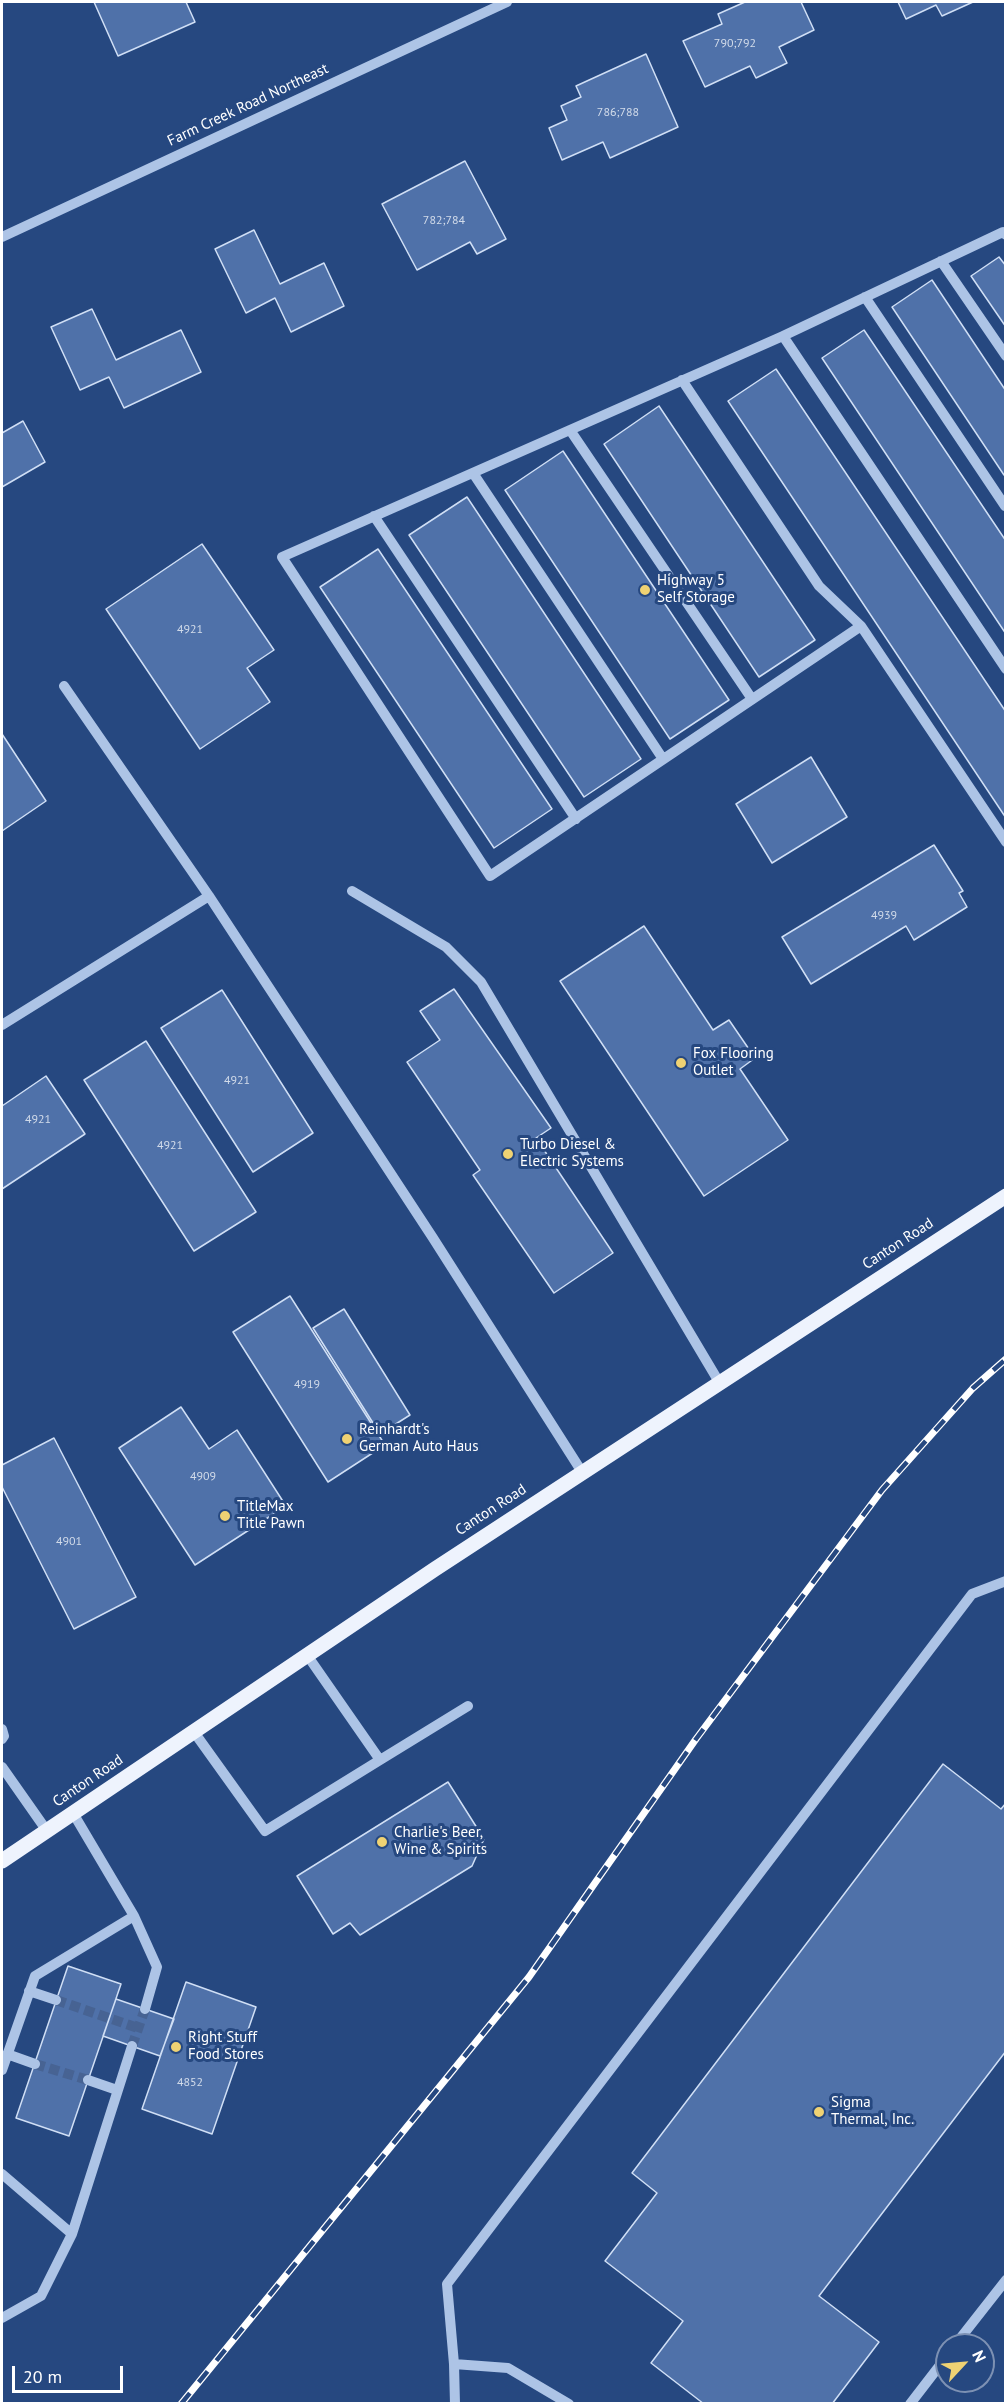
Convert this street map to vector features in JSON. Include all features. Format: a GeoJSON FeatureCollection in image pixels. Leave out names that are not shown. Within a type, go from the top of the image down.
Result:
{"type":"FeatureCollection","features":[{"type":"Feature","properties":{"kind":"main road","name":"Canton Road"},"geometry":{"type":"LineString","coordinates":[[2,1861],[582,1472],[1005,1196]]}},
{"type":"Feature","properties":{"kind":"street","name":"Farm Creek Road Northeast"},"geometry":{"type":"LineString","coordinates":[[2,237],[507,2]]}},
{"type":"Feature","properties":{"kind":"street"},"geometry":{"type":"LineString","coordinates":[[861,626],[490,876],[282,557],[783,336],[1003,232],[1005,236]]}},
{"type":"Feature","properties":{"kind":"street"},"geometry":{"type":"LineString","coordinates":[[941,261],[1005,356]]}},
{"type":"Feature","properties":{"kind":"street"},"geometry":{"type":"LineString","coordinates":[[865,297],[1005,506]]}},
{"type":"Feature","properties":{"kind":"street"},"geometry":{"type":"LineString","coordinates":[[783,336],[1005,669]]}},
{"type":"Feature","properties":{"kind":"street"},"geometry":{"type":"LineString","coordinates":[[682,380],[819,586],[861,626],[1005,842]]}},
{"type":"Feature","properties":{"kind":"street"},"geometry":{"type":"LineString","coordinates":[[570,429],[752,699]]}},
{"type":"Feature","properties":{"kind":"street"},"geometry":{"type":"LineString","coordinates":[[473,473],[663,759]]}},
{"type":"Feature","properties":{"kind":"street"},"geometry":{"type":"LineString","coordinates":[[374,516],[576,819]]}},
{"type":"Feature","properties":{"kind":"street"},"geometry":{"type":"LineString","coordinates":[[64,686],[209,896],[433,1238],[582,1472]]}},
{"type":"Feature","properties":{"kind":"street"},"geometry":{"type":"LineString","coordinates":[[352,891],[446,947],[481,982],[719,1382]]}},
{"type":"Feature","properties":{"kind":"street"},"geometry":{"type":"LineString","coordinates":[[2,1025],[209,896]]}},
{"type":"Feature","properties":{"kind":"street"},"geometry":{"type":"LineString","coordinates":[[455,2403],[447,2284],[972,1594],[1005,1581]]}},
{"type":"Feature","properties":{"kind":"street"},"geometry":{"type":"LineString","coordinates":[[307,1655],[380,1760]]}},
{"type":"Feature","properties":{"kind":"street"},"geometry":{"type":"LineString","coordinates":[[194,1732],[265,1831],[468,1706]]}},
{"type":"Feature","properties":{"kind":"street"},"geometry":{"type":"LineString","coordinates":[[2,1729],[4,1736],[2,1739]]}},
{"type":"Feature","properties":{"kind":"street"},"geometry":{"type":"LineString","coordinates":[[2,1767],[47,1831]]}},
{"type":"Feature","properties":{"kind":"street"},"geometry":{"type":"LineString","coordinates":[[74,1813],[134,1916],[157,1967],[145,2009]]}},
{"type":"Feature","properties":{"kind":"street"},"geometry":{"type":"LineString","coordinates":[[2,2070],[35,1976],[134,1916]]}},
{"type":"Feature","properties":{"kind":"street"},"geometry":{"type":"LineString","coordinates":[[29,1991],[56,2000]]}},
{"type":"Feature","properties":{"kind":"street"},"geometry":{"type":"LineString","coordinates":[[2,2318],[41,2296],[72,2234],[132,2046]]}},
{"type":"Feature","properties":{"kind":"street"},"geometry":{"type":"LineString","coordinates":[[7,2054],[34,2064]]}},
{"type":"Feature","properties":{"kind":"street"},"geometry":{"type":"LineString","coordinates":[[88,2080],[117,2090]]}},
{"type":"Feature","properties":{"kind":"street"},"geometry":{"type":"LineString","coordinates":[[2,2174],[72,2234]]}},
{"type":"Feature","properties":{"kind":"street"},"geometry":{"type":"LineString","coordinates":[[964,2333],[1005,2280]]}},
{"type":"Feature","properties":{"kind":"street"},"geometry":{"type":"LineString","coordinates":[[454,2364],[508,2368],[569,2403]]}},
{"type":"Feature","properties":{"kind":"street"},"geometry":{"type":"LineString","coordinates":[[910,2403],[935,2371]]}},
{"type":"Feature","properties":{"kind":"building"},"geometry":{"type":"Polygon","coordinates":[[[94,2],[186,2],[195,22],[118,56],[94,2]]]}},
{"type":"Feature","properties":{"kind":"building"},"geometry":{"type":"Polygon","coordinates":[[[745,2],[801,2],[814,30],[779,47],[787,63],[756,78],[750,66],[705,87],[683,41],[722,24],[718,14],[745,2]]]}},
{"type":"Feature","properties":{"kind":"building"},"geometry":{"type":"Polygon","coordinates":[[[898,2],[973,2],[942,16],[936,5],[906,19],[898,2]]]}},
{"type":"Feature","properties":{"kind":"building"},"geometry":{"type":"Polygon","coordinates":[[[646,54],[678,127],[610,158],[603,142],[562,160],[549,128],[567,120],[561,106],[581,97],[576,86],[646,54]]]}},
{"type":"Feature","properties":{"kind":"building"},"geometry":{"type":"Polygon","coordinates":[[[465,161],[506,239],[477,254],[470,242],[417,270],[382,204],[465,161]]]}},
{"type":"Feature","properties":{"kind":"building"},"geometry":{"type":"Polygon","coordinates":[[[254,230],[280,284],[324,263],[344,306],[291,332],[275,298],[246,313],[215,249],[254,230]]]}},
{"type":"Feature","properties":{"kind":"building"},"geometry":{"type":"Polygon","coordinates":[[[999,257],[1006,266],[1006,327],[971,276],[999,257]]]}},
{"type":"Feature","properties":{"kind":"building"},"geometry":{"type":"Polygon","coordinates":[[[932,280],[1006,391],[1006,474],[1004,475],[892,307],[932,280]]]}},
{"type":"Feature","properties":{"kind":"building"},"geometry":{"type":"Polygon","coordinates":[[[92,309],[116,360],[181,330],[201,372],[124,408],[109,377],[80,390],[51,327],[92,309]]]}},
{"type":"Feature","properties":{"kind":"building"},"geometry":{"type":"Polygon","coordinates":[[[864,330],[1006,541],[1006,634],[822,358],[864,330]]]}},
{"type":"Feature","properties":{"kind":"building"},"geometry":{"type":"Polygon","coordinates":[[[776,369],[1006,712],[1006,818],[728,401],[776,369]]]}},
{"type":"Feature","properties":{"kind":"building"},"geometry":{"type":"Polygon","coordinates":[[[659,406],[815,640],[759,677],[604,444],[659,406]]]}},
{"type":"Feature","properties":{"kind":"building"},"geometry":{"type":"Polygon","coordinates":[[[23,421],[45,462],[2,487],[2,433],[23,421]]]}},
{"type":"Feature","properties":{"kind":"building"},"geometry":{"type":"Polygon","coordinates":[[[563,451],[729,700],[670,739],[505,490],[563,451]]]}},
{"type":"Feature","properties":{"kind":"building"},"geometry":{"type":"Polygon","coordinates":[[[467,497],[641,759],[584,797],[409,535],[467,497]]]}},
{"type":"Feature","properties":{"kind":"building"},"geometry":{"type":"Polygon","coordinates":[[[202,544],[274,650],[247,668],[270,702],[200,749],[106,609],[202,544]]]}},
{"type":"Feature","properties":{"kind":"building"},"geometry":{"type":"Polygon","coordinates":[[[378,549],[552,809],[494,848],[320,587],[378,549]]]}},
{"type":"Feature","properties":{"kind":"building"},"geometry":{"type":"Polygon","coordinates":[[[2,734],[46,801],[2,831],[2,734]]]}},
{"type":"Feature","properties":{"kind":"building"},"geometry":{"type":"Polygon","coordinates":[[[811,757],[847,817],[772,863],[736,804],[811,757]]]}},
{"type":"Feature","properties":{"kind":"building"},"geometry":{"type":"Polygon","coordinates":[[[934,845],[963,891],[959,893],[967,907],[914,940],[906,926],[811,984],[782,937],[934,845]]]}},
{"type":"Feature","properties":{"kind":"building","name":"Fox Flooring Outlet"},"geometry":{"type":"Polygon","coordinates":[[[644,926],[713,1030],[729,1020],[755,1058],[740,1069],[788,1140],[704,1196],[560,981],[644,926]]]}},
{"type":"Feature","properties":{"kind":"building","name":"Turbo Diesel & Electric Systems"},"geometry":{"type":"Polygon","coordinates":[[[454,989],[551,1128],[536,1138],[613,1253],[554,1293],[473,1175],[480,1170],[407,1062],[440,1040],[420,1011],[454,989]]]}},
{"type":"Feature","properties":{"kind":"building"},"geometry":{"type":"Polygon","coordinates":[[[222,990],[313,1133],[253,1172],[161,1028],[222,990]]]}},
{"type":"Feature","properties":{"kind":"building"},"geometry":{"type":"Polygon","coordinates":[[[146,1041],[256,1212],[194,1251],[84,1080],[146,1041]]]}},
{"type":"Feature","properties":{"kind":"building"},"geometry":{"type":"Polygon","coordinates":[[[46,1076],[85,1134],[2,1189],[2,1106],[46,1076]]]}},
{"type":"Feature","properties":{"kind":"building"},"geometry":{"type":"Polygon","coordinates":[[[290,1296],[385,1445],[328,1482],[233,1332],[290,1296]]]}},
{"type":"Feature","properties":{"kind":"building"},"geometry":{"type":"Polygon","coordinates":[[[344,1309],[410,1415],[380,1434],[313,1328],[344,1309]]]}},
{"type":"Feature","properties":{"kind":"building"},"geometry":{"type":"Polygon","coordinates":[[[181,1407],[209,1449],[237,1430],[286,1506],[195,1565],[119,1448],[181,1407]]]}},
{"type":"Feature","properties":{"kind":"building"},"geometry":{"type":"Polygon","coordinates":[[[54,1438],[136,1597],[74,1629],[2,1487],[2,1465],[54,1438]]]}},
{"type":"Feature","properties":{"kind":"building","name":"Sigma Thermal, Inc."},"geometry":{"type":"Polygon","coordinates":[[[943,1764],[1001,1809],[1006,1803],[1006,2051],[819,2296],[879,2342],[832,2404],[704,2404],[651,2363],[683,2321],[605,2261],[657,2193],[632,2173],[943,1764]]]}},
{"type":"Feature","properties":{"kind":"building"},"geometry":{"type":"Polygon","coordinates":[[[448,1782],[484,1839],[472,1866],[360,1935],[350,1923],[333,1934],[297,1876],[448,1782]]]}},
{"type":"Feature","properties":{"kind":"building"},"geometry":{"type":"Polygon","coordinates":[[[68,1966],[121,1984],[69,2136],[16,2118],[68,1966]]]}},
{"type":"Feature","properties":{"kind":"building"},"geometry":{"type":"Polygon","coordinates":[[[186,1982],[256,2007],[212,2134],[142,2109],[186,1982]]]}},
{"type":"Feature","properties":{"kind":"building"},"geometry":{"type":"Polygon","coordinates":[[[116,1999],[174,2019],[160,2056],[103,2036],[116,1999]]]}},
{"type":"Feature","properties":{"kind":"tunnel"},"geometry":{"type":"LineString","coordinates":[[56,2000],[138,2028]]}},
{"type":"Feature","properties":{"kind":"tunnel"},"geometry":{"type":"LineString","coordinates":[[132,2046],[145,2009]]}},
{"type":"Feature","properties":{"kind":"tunnel"},"geometry":{"type":"LineString","coordinates":[[35,2064],[88,2080]]}},
{"type":"Feature","properties":{"kind":"railway"},"geometry":{"type":"LineString","coordinates":[[181,2404],[529,1977],[696,1739],[882,1490],[973,1388],[1006,1359]]}},
{"type":"Feature","properties":{"kind":"place","name":"Highway 5 Self Storage"},"geometry":{"type":"Point","coordinates":[645,590]}},
{"type":"Feature","properties":{"kind":"place","name":"Fox Flooring Outlet"},"geometry":{"type":"Point","coordinates":[681,1063]}},
{"type":"Feature","properties":{"kind":"place","name":"Turbo Diesel & Electric Systems"},"geometry":{"type":"Point","coordinates":[508,1154]}},
{"type":"Feature","properties":{"kind":"place","name":"Reinhardt's German Auto Haus"},"geometry":{"type":"Point","coordinates":[347,1439]}},
{"type":"Feature","properties":{"kind":"place","name":"TitleMax Title Pawn"},"geometry":{"type":"Point","coordinates":[225,1516]}},
{"type":"Feature","properties":{"kind":"place","name":"Charlie's Beer, Wine & Spirits"},"geometry":{"type":"Point","coordinates":[382,1842]}},
{"type":"Feature","properties":{"kind":"place","name":"Right Stuff Food Stores"},"geometry":{"type":"Point","coordinates":[176,2047]}},
{"type":"Feature","properties":{"kind":"place","name":"Sigma Thermal, Inc."},"geometry":{"type":"Point","coordinates":[819,2112]}}]}
